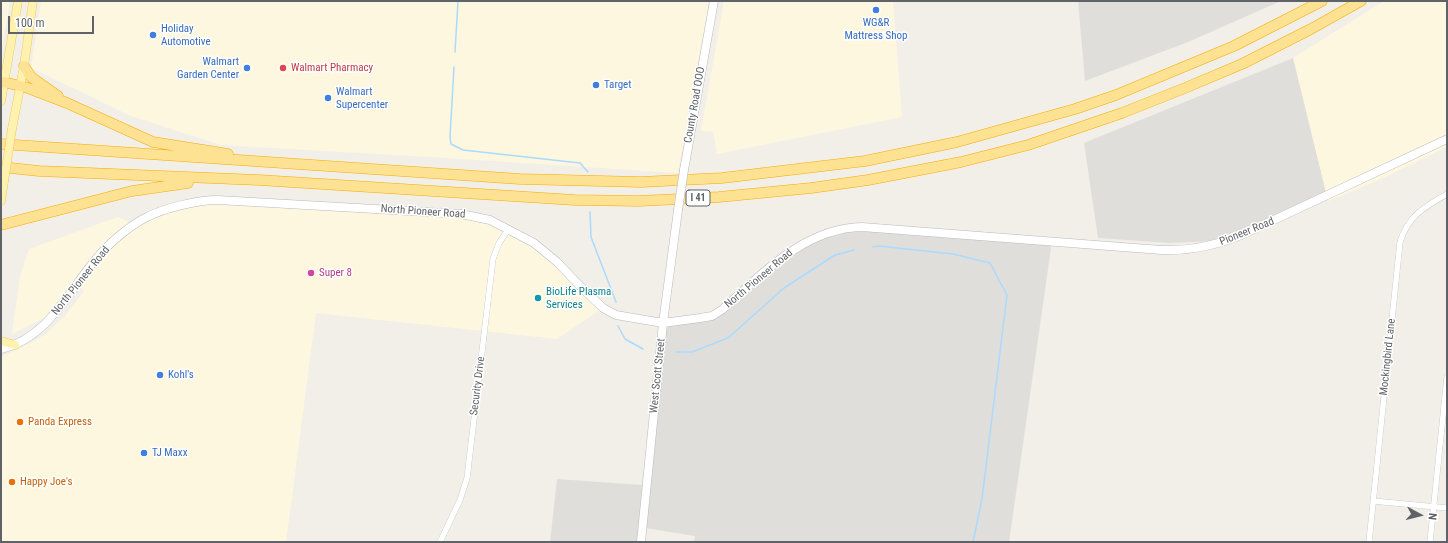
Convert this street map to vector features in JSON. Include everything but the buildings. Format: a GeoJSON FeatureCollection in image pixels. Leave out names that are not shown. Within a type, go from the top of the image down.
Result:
{"type":"FeatureCollection","features":[{"type":"Feature","properties":{"kind":"highway","name":"I 41"},"geometry":{"type":"LineString","coordinates":[[1,144],[520,179],[641,182],[722,178],[865,161],[957,142],[1075,109],[1116,95],[1234,46],[1322,1]]}},
{"type":"Feature","properties":{"kind":"highway","name":"I 41"},"geometry":{"type":"LineString","coordinates":[[1,167],[47,171],[259,180],[492,196],[575,200],[639,201],[719,197],[811,188],[868,180],[961,162],[1028,145],[1122,113],[1242,64],[1361,1]]}},
{"type":"Feature","properties":{"kind":"highway"},"geometry":{"type":"LineString","coordinates":[[24,66],[31,77],[67,103]]}},
{"type":"Feature","properties":{"kind":"highway"},"geometry":{"type":"LineString","coordinates":[[3,83],[19,86],[67,103],[153,142],[289,164]]}},
{"type":"Feature","properties":{"kind":"highway"},"geometry":{"type":"LineString","coordinates":[[1,225],[132,191],[179,184],[259,180]]}},
{"type":"Feature","properties":{"kind":"main road"},"geometry":{"type":"LineString","coordinates":[[1,101],[18,1]]}},
{"type":"Feature","properties":{"kind":"main road"},"geometry":{"type":"LineString","coordinates":[[29,1],[31,19]]}},
{"type":"Feature","properties":{"kind":"main road"},"geometry":{"type":"LineString","coordinates":[[1,201],[19,86],[24,66],[33,1]]}},
{"type":"Feature","properties":{"kind":"main road","name":"County Road OOO"},"geometry":{"type":"LineString","coordinates":[[678,210],[714,1]]}},
{"type":"Feature","properties":{"kind":"main road","name":"Pioneer Road"},"geometry":{"type":"LineString","coordinates":[[1029,239],[1161,250],[1186,249],[1215,244],[1237,238],[1275,221],[1447,139]]}},
{"type":"Feature","properties":{"kind":"main road","name":"North Pioneer Road"},"geometry":{"type":"LineString","coordinates":[[1,349],[15,345],[49,320],[65,301],[96,258],[118,237],[143,218],[200,201],[218,200],[461,214],[490,220],[534,243],[558,262],[603,308],[616,315],[663,323],[712,316],[723,309],[785,255],[818,236],[839,229],[862,227],[1029,239]]}},
{"type":"Feature","properties":{"kind":"main road","name":"West Scott Street"},"geometry":{"type":"LineString","coordinates":[[641,542],[663,323],[678,210]]}},
{"type":"Feature","properties":{"kind":"main road"},"geometry":{"type":"LineString","coordinates":[[1,341],[15,345]]}},
{"type":"Feature","properties":{"kind":"street","name":"Mockingbird Lane"},"geometry":{"type":"LineString","coordinates":[[1369,542],[1400,242],[1404,231],[1414,216],[1423,208],[1447,194]]}},
{"type":"Feature","properties":{"kind":"street","name":"Security Drive"},"geometry":{"type":"LineString","coordinates":[[440,542],[460,500],[467,478],[493,259],[499,243],[508,230]]}},
{"type":"Feature","properties":{"kind":"street"},"geometry":{"type":"LineString","coordinates":[[1430,542],[1444,435],[1447,377]]}},
{"type":"Feature","properties":{"kind":"street"},"geometry":{"type":"LineString","coordinates":[[1373,501],[1447,508]]}},
{"type":"Feature","properties":{"kind":"shaded area"},"geometry":{"type":"Polygon","coordinates":[[[1,1],[10,1],[1,54],[1,1]]]}},
{"type":"Feature","properties":{"kind":"shaded area"},"geometry":{"type":"Polygon","coordinates":[[[41,1],[709,1],[678,173],[221,145],[131,116],[31,68],[41,1]]]}},
{"type":"Feature","properties":{"kind":"shaded area"},"geometry":{"type":"Polygon","coordinates":[[[724,1],[893,1],[902,117],[717,154],[713,131],[701,131],[724,1]]]}},
{"type":"Feature","properties":{"kind":"shaded area"},"geometry":{"type":"Polygon","coordinates":[[[1078,1],[1281,1],[1188,42],[1085,81],[1078,1]]]}},
{"type":"Feature","properties":{"kind":"shaded area"},"geometry":{"type":"Polygon","coordinates":[[[1384,1],[1447,1],[1447,147],[1379,180],[1328,201],[1293,58],[1384,1]]]}},
{"type":"Feature","properties":{"kind":"shaded area"},"geometry":{"type":"Polygon","coordinates":[[[1293,58],[1326,193],[1213,241],[1170,243],[1098,238],[1084,143],[1293,58]]]}},
{"type":"Feature","properties":{"kind":"shaded area"},"geometry":{"type":"Polygon","coordinates":[[[200,201],[469,215],[526,238],[603,308],[557,339],[316,313],[286,542],[1,542],[1,357],[31,343],[47,333],[66,315],[84,291],[75,283],[48,316],[12,334],[20,276],[29,249],[118,217],[134,225],[143,218],[200,201]]]}},
{"type":"Feature","properties":{"kind":"shaded area"},"geometry":{"type":"Polygon","coordinates":[[[839,229],[1052,241],[1009,542],[694,542],[695,536],[639,527],[638,542],[550,542],[557,479],[642,485],[648,470],[663,323],[712,316],[785,255],[839,229]]]}},
{"type":"Feature","properties":{"kind":"waterway"},"geometry":{"type":"LineString","coordinates":[[455,52],[458,1]]}},
{"type":"Feature","properties":{"kind":"waterway"},"geometry":{"type":"LineString","coordinates":[[454,67],[450,137],[451,144],[463,150],[580,163],[588,172]]}},
{"type":"Feature","properties":{"kind":"waterway"},"geometry":{"type":"LineString","coordinates":[[590,212],[591,237],[616,302]]}},
{"type":"Feature","properties":{"kind":"waterway"},"geometry":{"type":"LineString","coordinates":[[873,247],[879,246],[953,254],[990,263],[1007,295],[982,499],[973,542]]}},
{"type":"Feature","properties":{"kind":"waterway"},"geometry":{"type":"LineString","coordinates":[[676,352],[692,352],[728,338],[784,288],[835,255],[854,250]]}},
{"type":"Feature","properties":{"kind":"waterway"},"geometry":{"type":"LineString","coordinates":[[618,326],[625,339],[643,349]]}},
{"type":"Feature","properties":{"kind":"place","name":"WG&R Mattress Shop"},"geometry":{"type":"Point","coordinates":[876,10]}},
{"type":"Feature","properties":{"kind":"place","name":"Holiday Automotive"},"geometry":{"type":"Point","coordinates":[153,35]}},
{"type":"Feature","properties":{"kind":"place","name":"Walmart Garden Center"},"geometry":{"type":"Point","coordinates":[247,68]}},
{"type":"Feature","properties":{"kind":"place","name":"Walmart Pharmacy"},"geometry":{"type":"Point","coordinates":[283,68]}},
{"type":"Feature","properties":{"kind":"place","name":"Target"},"geometry":{"type":"Point","coordinates":[596,85]}},
{"type":"Feature","properties":{"kind":"place","name":"Walmart Supercenter"},"geometry":{"type":"Point","coordinates":[328,98]}},
{"type":"Feature","properties":{"kind":"place","name":"Super 8"},"geometry":{"type":"Point","coordinates":[311,273]}},
{"type":"Feature","properties":{"kind":"place","name":"BioLife Plasma Services"},"geometry":{"type":"Point","coordinates":[538,298]}},
{"type":"Feature","properties":{"kind":"place","name":"Kohl's"},"geometry":{"type":"Point","coordinates":[160,375]}},
{"type":"Feature","properties":{"kind":"place","name":"Panda Express"},"geometry":{"type":"Point","coordinates":[20,422]}},
{"type":"Feature","properties":{"kind":"place","name":"TJ Maxx"},"geometry":{"type":"Point","coordinates":[144,453]}},
{"type":"Feature","properties":{"kind":"place","name":"Happy Joe's"},"geometry":{"type":"Point","coordinates":[12,482]}}]}
